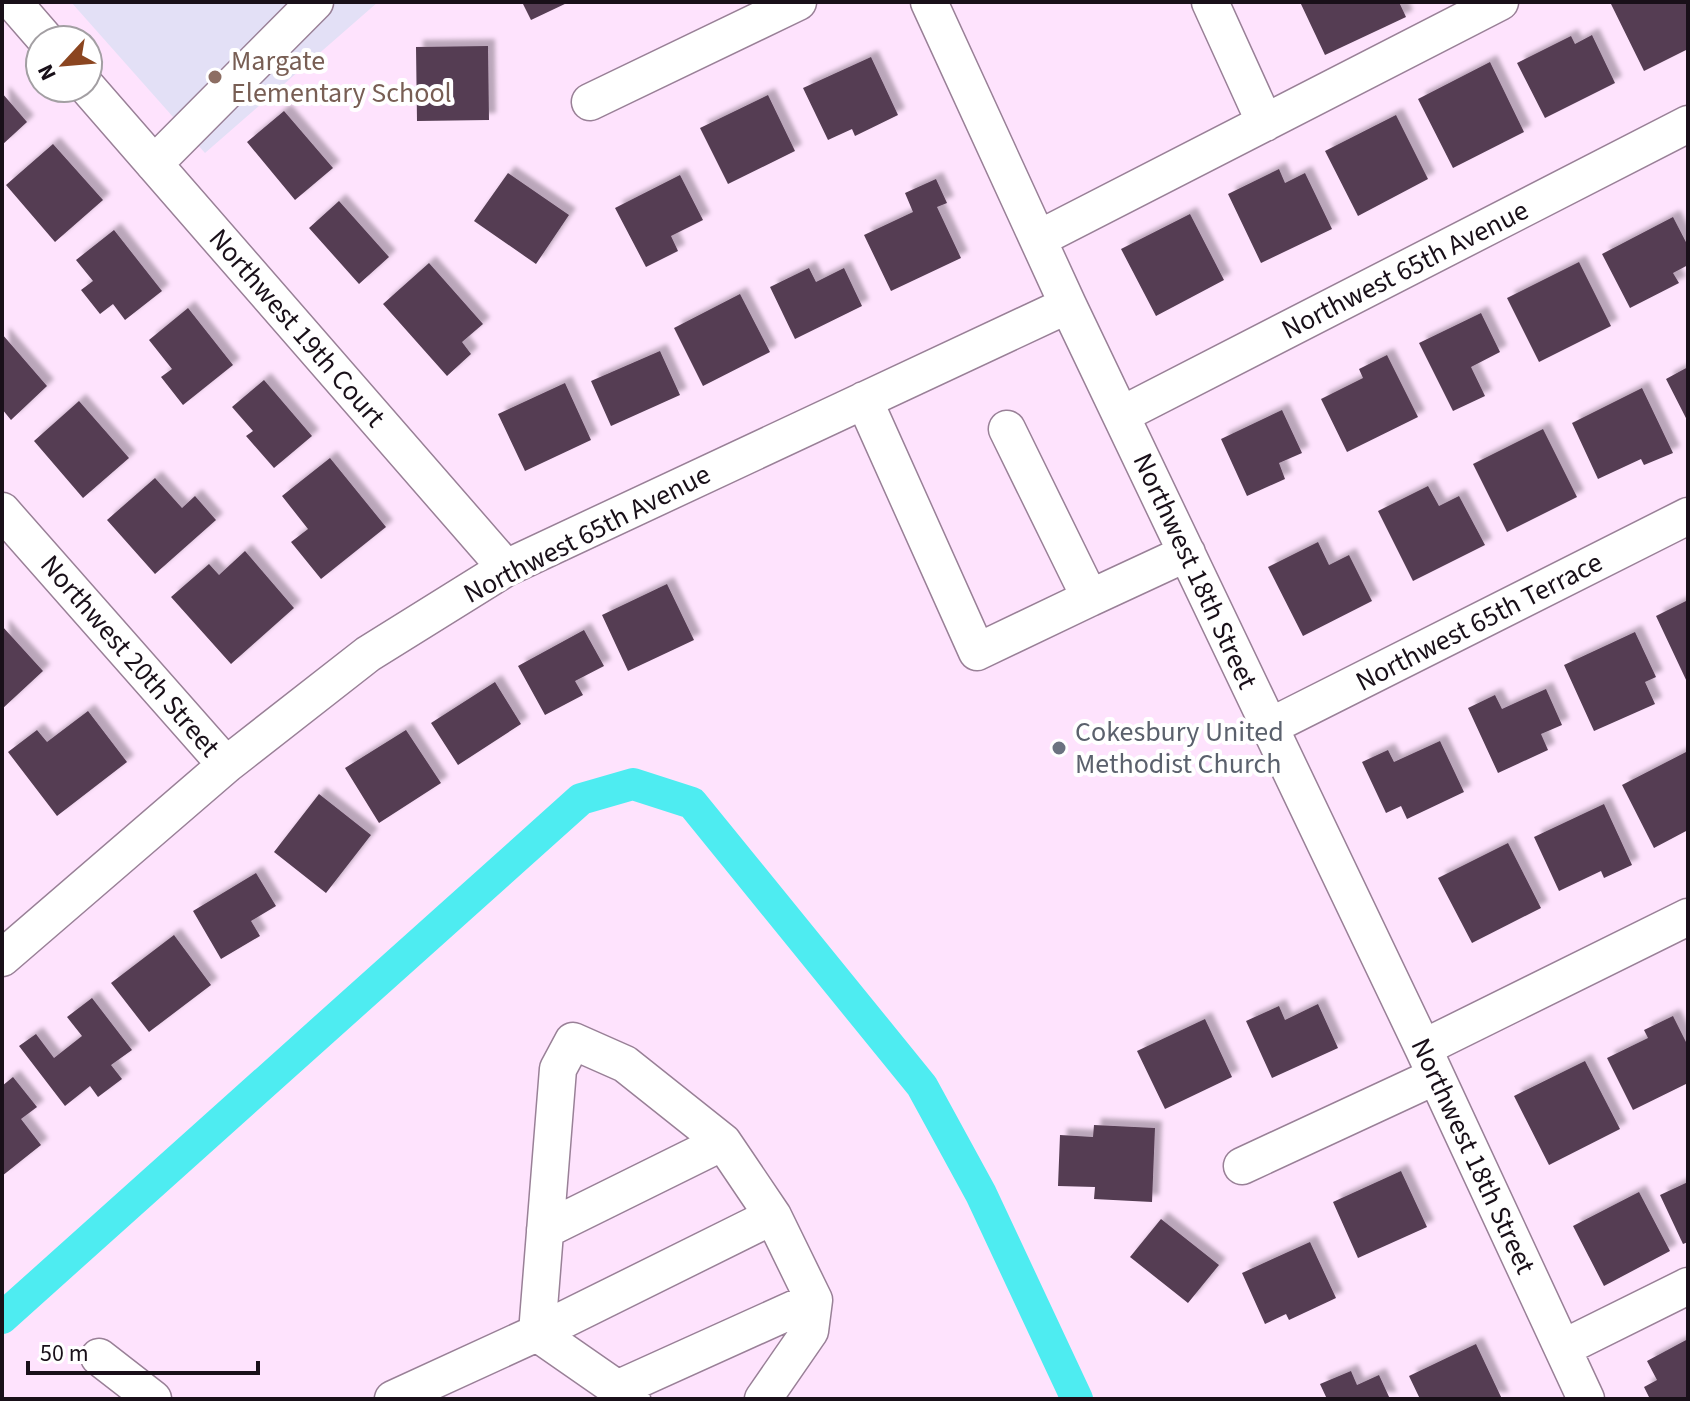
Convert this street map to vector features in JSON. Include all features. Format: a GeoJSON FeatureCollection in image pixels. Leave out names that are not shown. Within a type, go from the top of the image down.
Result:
{"type":"FeatureCollection","features":[{"type":"Feature","properties":{"kind":"street"},"geometry":{"type":"LineString","coordinates":[[13,2],[32,24]]}},
{"type":"Feature","properties":{"kind":"street"},"geometry":{"type":"LineString","coordinates":[[154,164],[315,2]]}},
{"type":"Feature","properties":{"kind":"street"},"geometry":{"type":"LineString","coordinates":[[590,102],[798,2]]}},
{"type":"Feature","properties":{"kind":"street","name":"Northwest 18th Street"},"geometry":{"type":"LineString","coordinates":[[929,2],[1068,305],[1586,1399]]}},
{"type":"Feature","properties":{"kind":"street"},"geometry":{"type":"LineString","coordinates":[[1210,2],[1265,123]]}},
{"type":"Feature","properties":{"kind":"street"},"geometry":{"type":"LineString","coordinates":[[1038,239],[1265,123],[1450,13],[1500,2]]}},
{"type":"Feature","properties":{"kind":"street","name":"Northwest 19th Court"},"geometry":{"type":"LineString","coordinates":[[102,104],[506,568]]}},
{"type":"Feature","properties":{"kind":"street","name":"Northwest 65th Avenue"},"geometry":{"type":"LineString","coordinates":[[1121,415],[1688,124]]}},
{"type":"Feature","properties":{"kind":"street","name":"Northwest 65th Avenue"},"geometry":{"type":"LineString","coordinates":[[2,958],[226,765],[368,654],[506,568],[1068,305]]}},
{"type":"Feature","properties":{"kind":"street"},"geometry":{"type":"LineString","coordinates":[[864,400],[977,652],[1187,553]]}},
{"type":"Feature","properties":{"kind":"street"},"geometry":{"type":"LineString","coordinates":[[1007,429],[1090,598]]}},
{"type":"Feature","properties":{"kind":"street","name":"Northwest 20th Street"},"geometry":{"type":"LineString","coordinates":[[2,511],[226,765]]}},
{"type":"Feature","properties":{"kind":"street","name":"Northwest 65th Terrace"},"geometry":{"type":"LineString","coordinates":[[1269,727],[1688,516]]}},
{"type":"Feature","properties":{"kind":"street"},"geometry":{"type":"LineString","coordinates":[[1242,1166],[1688,917]]}},
{"type":"Feature","properties":{"kind":"street"},"geometry":{"type":"LineString","coordinates":[[537,1333],[558,1069],[573,1041],[625,1064],[723,1142],[773,1216],[814,1300],[810,1331],[763,1399]]}},
{"type":"Feature","properties":{"kind":"street"},"geometry":{"type":"LineString","coordinates":[[545,1230],[723,1142]]}},
{"type":"Feature","properties":{"kind":"street"},"geometry":{"type":"LineString","coordinates":[[393,1399],[537,1333],[773,1216]]}},
{"type":"Feature","properties":{"kind":"street"},"geometry":{"type":"LineString","coordinates":[[1563,1348],[1688,1286]]}},
{"type":"Feature","properties":{"kind":"street"},"geometry":{"type":"LineString","coordinates":[[537,1333],[625,1394],[814,1300]]}},
{"type":"Feature","properties":{"kind":"street"},"geometry":{"type":"LineString","coordinates":[[99,1357],[153,1399]]}},
{"type":"Feature","properties":{"kind":"shaded area","name":"Margate Elementary School"},"geometry":{"type":"Polygon","coordinates":[[[71,2],[378,2],[205,153],[104,39],[104,24],[91,24],[71,2]]]}},
{"type":"Feature","properties":{"kind":"building"},"geometry":{"type":"Polygon","coordinates":[[[522,2],[569,2],[531,20],[522,2]]]}},
{"type":"Feature","properties":{"kind":"building"},"geometry":{"type":"Polygon","coordinates":[[[1300,2],[1399,2],[1406,17],[1325,55],[1300,2]]]}},
{"type":"Feature","properties":{"kind":"building"},"geometry":{"type":"Polygon","coordinates":[[[1610,2],[1688,2],[1688,49],[1644,71],[1610,2]]]}},
{"type":"Feature","properties":{"kind":"building"},"geometry":{"type":"Polygon","coordinates":[[[1592,35],[1615,83],[1545,118],[1517,63],[1571,36],[1575,44],[1592,35]]]}},
{"type":"Feature","properties":{"kind":"building"},"geometry":{"type":"Polygon","coordinates":[[[488,46],[489,120],[417,121],[416,47],[488,46]]]}},
{"type":"Feature","properties":{"kind":"building"},"geometry":{"type":"Polygon","coordinates":[[[871,57],[898,115],[855,136],[852,129],[828,140],[803,88],[871,57]]]}},
{"type":"Feature","properties":{"kind":"building"},"geometry":{"type":"Polygon","coordinates":[[[1490,62],[1524,132],[1453,168],[1418,99],[1490,62]]]}},
{"type":"Feature","properties":{"kind":"building"},"geometry":{"type":"Polygon","coordinates":[[[2,93],[27,122],[2,145],[2,93]]]}},
{"type":"Feature","properties":{"kind":"building"},"geometry":{"type":"Polygon","coordinates":[[[768,95],[795,151],[728,184],[700,128],[768,95]]]}},
{"type":"Feature","properties":{"kind":"building"},"geometry":{"type":"Polygon","coordinates":[[[284,111],[333,168],[295,200],[247,142],[284,111]]]}},
{"type":"Feature","properties":{"kind":"building"},"geometry":{"type":"Polygon","coordinates":[[[1396,115],[1428,179],[1358,216],[1325,151],[1396,115]]]}},
{"type":"Feature","properties":{"kind":"building"},"geometry":{"type":"Polygon","coordinates":[[[53,144],[103,200],[55,242],[6,185],[53,144]]]}},
{"type":"Feature","properties":{"kind":"building"},"geometry":{"type":"Polygon","coordinates":[[[1279,169],[1285,183],[1305,173],[1332,229],[1261,263],[1228,194],[1279,169]]]}},
{"type":"Feature","properties":{"kind":"building"},"geometry":{"type":"Polygon","coordinates":[[[508,173],[569,215],[536,264],[474,221],[508,173]]]}},
{"type":"Feature","properties":{"kind":"building"},"geometry":{"type":"Polygon","coordinates":[[[680,175],[703,220],[671,236],[678,251],[646,267],[615,208],[680,175]]]}},
{"type":"Feature","properties":{"kind":"building"},"geometry":{"type":"Polygon","coordinates":[[[936,179],[947,203],[937,207],[961,258],[891,291],[864,235],[913,212],[905,193],[936,179]]]}},
{"type":"Feature","properties":{"kind":"building"},"geometry":{"type":"Polygon","coordinates":[[[339,201],[389,257],[359,284],[309,228],[339,201]]]}},
{"type":"Feature","properties":{"kind":"building"},"geometry":{"type":"Polygon","coordinates":[[[1190,214],[1224,280],[1156,316],[1121,249],[1190,214]]]}},
{"type":"Feature","properties":{"kind":"building"},"geometry":{"type":"Polygon","coordinates":[[[1673,217],[1688,246],[1688,265],[1673,273],[1679,283],[1630,308],[1602,254],[1673,217]]]}},
{"type":"Feature","properties":{"kind":"building"},"geometry":{"type":"Polygon","coordinates":[[[114,230],[162,291],[125,320],[113,304],[100,314],[81,290],[93,281],[76,260],[114,230]]]}},
{"type":"Feature","properties":{"kind":"building"},"geometry":{"type":"Polygon","coordinates":[[[1579,262],[1611,326],[1539,362],[1507,298],[1579,262]]]}},
{"type":"Feature","properties":{"kind":"building"},"geometry":{"type":"Polygon","coordinates":[[[429,263],[483,324],[462,342],[471,354],[447,376],[383,304],[429,263]]]}},
{"type":"Feature","properties":{"kind":"building"},"geometry":{"type":"Polygon","coordinates":[[[809,268],[816,282],[844,268],[862,306],[795,339],[770,287],[809,268]]]}},
{"type":"Feature","properties":{"kind":"building"},"geometry":{"type":"Polygon","coordinates":[[[740,294],[770,352],[703,386],[674,328],[740,294]]]}},
{"type":"Feature","properties":{"kind":"building"},"geometry":{"type":"Polygon","coordinates":[[[188,308],[233,365],[183,405],[161,377],[172,369],[149,340],[188,308]]]}},
{"type":"Feature","properties":{"kind":"building"},"geometry":{"type":"Polygon","coordinates":[[[1481,313],[1500,352],[1471,367],[1485,396],[1453,411],[1419,343],[1481,313]]]}},
{"type":"Feature","properties":{"kind":"building"},"geometry":{"type":"Polygon","coordinates":[[[2,334],[47,386],[11,420],[2,409],[2,334]]]}},
{"type":"Feature","properties":{"kind":"building"},"geometry":{"type":"Polygon","coordinates":[[[660,351],[680,395],[611,426],[591,381],[660,351]]]}},
{"type":"Feature","properties":{"kind":"building"},"geometry":{"type":"Polygon","coordinates":[[[1387,355],[1418,417],[1347,452],[1321,399],[1363,378],[1359,369],[1387,355]]]}},
{"type":"Feature","properties":{"kind":"building"},"geometry":{"type":"Polygon","coordinates":[[[1688,367],[1688,422],[1666,379],[1688,367]]]}},
{"type":"Feature","properties":{"kind":"building"},"geometry":{"type":"Polygon","coordinates":[[[264,380],[312,436],[274,468],[246,436],[253,431],[232,407],[264,380]]]}},
{"type":"Feature","properties":{"kind":"building"},"geometry":{"type":"Polygon","coordinates":[[[565,383],[591,440],[525,471],[498,414],[565,383]]]}},
{"type":"Feature","properties":{"kind":"building"},"geometry":{"type":"Polygon","coordinates":[[[1642,388],[1673,453],[1644,465],[1641,459],[1598,479],[1572,423],[1642,388]]]}},
{"type":"Feature","properties":{"kind":"building"},"geometry":{"type":"Polygon","coordinates":[[[79,401],[129,458],[83,498],[34,441],[79,401]]]}},
{"type":"Feature","properties":{"kind":"building"},"geometry":{"type":"Polygon","coordinates":[[[1282,410],[1302,453],[1279,463],[1285,479],[1247,496],[1221,439],[1282,410]]]}},
{"type":"Feature","properties":{"kind":"building"},"geometry":{"type":"Polygon","coordinates":[[[1543,429],[1577,497],[1507,532],[1473,464],[1543,429]]]}},
{"type":"Feature","properties":{"kind":"building"},"geometry":{"type":"Polygon","coordinates":[[[330,458],[386,527],[321,579],[291,542],[308,529],[282,496],[330,458]]]}},
{"type":"Feature","properties":{"kind":"building"},"geometry":{"type":"Polygon","coordinates":[[[155,478],[182,508],[195,496],[216,520],[155,574],[107,520],[155,478]]]}},
{"type":"Feature","properties":{"kind":"building"},"geometry":{"type":"Polygon","coordinates":[[[1428,486],[1439,506],[1459,496],[1485,545],[1413,581],[1378,511],[1428,486]]]}},
{"type":"Feature","properties":{"kind":"building"},"geometry":{"type":"Polygon","coordinates":[[[1318,542],[1329,565],[1349,555],[1372,601],[1303,636],[1268,567],[1318,542]]]}},
{"type":"Feature","properties":{"kind":"building"},"geometry":{"type":"Polygon","coordinates":[[[245,551],[294,608],[231,664],[171,597],[209,564],[219,575],[245,551]]]}},
{"type":"Feature","properties":{"kind":"building"},"geometry":{"type":"Polygon","coordinates":[[[667,584],[694,640],[628,671],[602,615],[667,584]]]}},
{"type":"Feature","properties":{"kind":"building"},"geometry":{"type":"Polygon","coordinates":[[[1688,600],[1688,684],[1656,616],[1688,600]]]}},
{"type":"Feature","properties":{"kind":"building"},"geometry":{"type":"Polygon","coordinates":[[[2,626],[43,671],[2,709],[2,626]]]}},
{"type":"Feature","properties":{"kind":"building"},"geometry":{"type":"Polygon","coordinates":[[[584,630],[604,666],[575,681],[583,695],[545,715],[518,666],[584,630]]]}},
{"type":"Feature","properties":{"kind":"building"},"geometry":{"type":"Polygon","coordinates":[[[1635,632],[1656,677],[1645,682],[1655,704],[1594,731],[1564,665],[1635,632]]]}},
{"type":"Feature","properties":{"kind":"building"},"geometry":{"type":"Polygon","coordinates":[[[495,682],[521,724],[458,765],[431,723],[495,682]]]}},
{"type":"Feature","properties":{"kind":"building"},"geometry":{"type":"Polygon","coordinates":[[[1546,689],[1562,725],[1541,734],[1548,750],[1498,773],[1468,708],[1495,695],[1502,709],[1546,689]]]}},
{"type":"Feature","properties":{"kind":"building"},"geometry":{"type":"Polygon","coordinates":[[[88,711],[127,762],[57,816],[8,752],[37,730],[47,742],[88,711]]]}},
{"type":"Feature","properties":{"kind":"building"},"geometry":{"type":"Polygon","coordinates":[[[406,730],[441,783],[379,823],[345,768],[406,730]]]}},
{"type":"Feature","properties":{"kind":"building"},"geometry":{"type":"Polygon","coordinates":[[[1440,741],[1464,792],[1407,819],[1401,806],[1386,813],[1362,762],[1388,750],[1394,762],[1440,741]]]}},
{"type":"Feature","properties":{"kind":"building"},"geometry":{"type":"Polygon","coordinates":[[[1688,751],[1688,830],[1654,848],[1622,785],[1688,751]]]}},
{"type":"Feature","properties":{"kind":"building"},"geometry":{"type":"Polygon","coordinates":[[[319,794],[371,835],[326,893],[274,852],[319,794]]]}},
{"type":"Feature","properties":{"kind":"building"},"geometry":{"type":"Polygon","coordinates":[[[1604,804],[1632,865],[1604,878],[1601,871],[1559,891],[1534,837],[1604,804]]]}},
{"type":"Feature","properties":{"kind":"building"},"geometry":{"type":"Polygon","coordinates":[[[1508,843],[1541,908],[1472,943],[1438,878],[1508,843]]]}},
{"type":"Feature","properties":{"kind":"building"},"geometry":{"type":"Polygon","coordinates":[[[256,873],[276,906],[251,921],[260,936],[221,959],[193,911],[256,873]]]}},
{"type":"Feature","properties":{"kind":"building"},"geometry":{"type":"Polygon","coordinates":[[[174,935],[211,985],[149,1032],[111,983],[174,935]]]}},
{"type":"Feature","properties":{"kind":"building"},"geometry":{"type":"Polygon","coordinates":[[[92,998],[132,1050],[111,1065],[122,1079],[98,1097],[90,1086],[65,1106],[19,1046],[36,1034],[54,1058],[82,1036],[67,1017],[92,998]]]}},
{"type":"Feature","properties":{"kind":"building"},"geometry":{"type":"Polygon","coordinates":[[[1318,1004],[1338,1048],[1272,1078],[1246,1021],[1279,1006],[1285,1020],[1318,1004]]]}},
{"type":"Feature","properties":{"kind":"building"},"geometry":{"type":"Polygon","coordinates":[[[1673,1016],[1688,1046],[1688,1083],[1633,1110],[1607,1058],[1648,1038],[1644,1030],[1673,1016]]]}},
{"type":"Feature","properties":{"kind":"building"},"geometry":{"type":"Polygon","coordinates":[[[1205,1019],[1232,1077],[1165,1109],[1137,1051],[1205,1019]]]}},
{"type":"Feature","properties":{"kind":"building"},"geometry":{"type":"Polygon","coordinates":[[[1585,1061],[1620,1129],[1549,1165],[1514,1096],[1585,1061]]]}},
{"type":"Feature","properties":{"kind":"building"},"geometry":{"type":"Polygon","coordinates":[[[13,1077],[37,1107],[21,1119],[41,1145],[2,1176],[2,1086],[13,1077]]]}},
{"type":"Feature","properties":{"kind":"building"},"geometry":{"type":"Polygon","coordinates":[[[1094,1125],[1155,1128],[1152,1202],[1094,1199],[1095,1187],[1058,1186],[1060,1135],[1093,1137],[1094,1125]]]}},
{"type":"Feature","properties":{"kind":"building"},"geometry":{"type":"Polygon","coordinates":[[[1401,1171],[1427,1227],[1358,1258],[1333,1202],[1401,1171]]]}},
{"type":"Feature","properties":{"kind":"building"},"geometry":{"type":"Polygon","coordinates":[[[1688,1182],[1688,1242],[1683,1244],[1660,1195],[1688,1182]]]}},
{"type":"Feature","properties":{"kind":"building"},"geometry":{"type":"Polygon","coordinates":[[[1639,1192],[1670,1251],[1604,1286],[1573,1226],[1639,1192]]]}},
{"type":"Feature","properties":{"kind":"building"},"geometry":{"type":"Polygon","coordinates":[[[1161,1219],[1219,1265],[1188,1303],[1130,1257],[1161,1219]]]}},
{"type":"Feature","properties":{"kind":"building"},"geometry":{"type":"Polygon","coordinates":[[[1310,1242],[1336,1298],[1289,1320],[1286,1314],[1265,1324],[1242,1273],[1310,1242]]]}},
{"type":"Feature","properties":{"kind":"building"},"geometry":{"type":"Polygon","coordinates":[[[1688,1339],[1688,1399],[1650,1399],[1644,1387],[1657,1380],[1647,1361],[1688,1339]]]}},
{"type":"Feature","properties":{"kind":"building"},"geometry":{"type":"Polygon","coordinates":[[[1476,1344],[1502,1399],[1420,1399],[1409,1376],[1476,1344]]]}},
{"type":"Feature","properties":{"kind":"building"},"geometry":{"type":"Polygon","coordinates":[[[1351,1371],[1357,1385],[1379,1375],[1390,1399],[1327,1399],[1320,1384],[1351,1371]]]}},
{"type":"Feature","properties":{"kind":"waterway"},"geometry":{"type":"LineString","coordinates":[[2,1318],[581,799],[633,784],[692,803],[922,1086],[981,1194],[1077,1399]]}},
{"type":"Feature","properties":{"kind":"place","name":"Margate Elementary School"},"geometry":{"type":"Point","coordinates":[215,77]}},
{"type":"Feature","properties":{"kind":"place","name":"Cokesbury United Methodist Church"},"geometry":{"type":"Point","coordinates":[1059,748]}}]}
